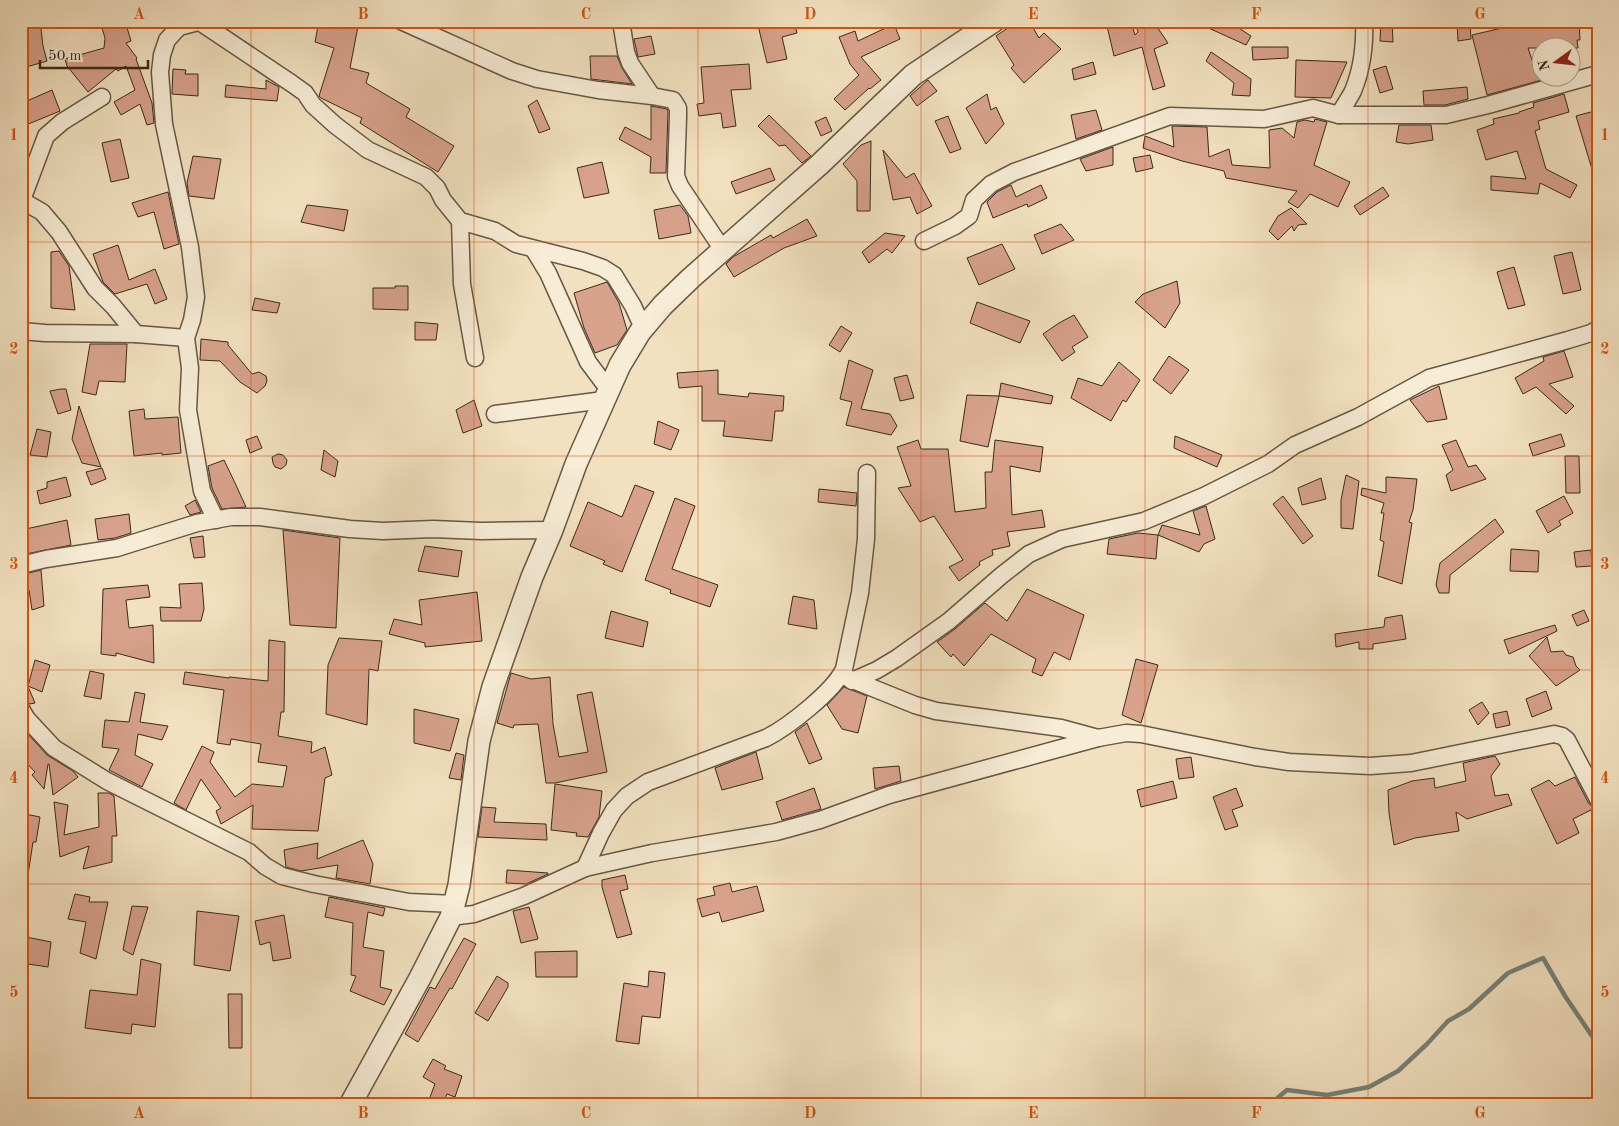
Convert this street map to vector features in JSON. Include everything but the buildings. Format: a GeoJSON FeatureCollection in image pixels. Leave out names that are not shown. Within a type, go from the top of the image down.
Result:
{"type":"FeatureCollection","features":[{"type":"Feature","properties":{"kind":"street"},"geometry":{"type":"LineString","coordinates":[[401,21],[512,71],[537,79],[598,90],[673,100],[678,108],[676,176],[680,186],[723,250]]}},
{"type":"Feature","properties":{"kind":"street"},"geometry":{"type":"LineString","coordinates":[[621,21],[626,52],[630,63],[652,96]]}},
{"type":"Feature","properties":{"kind":"street"},"geometry":{"type":"LineString","coordinates":[[350,1105],[411,994],[453,910],[459,885],[479,741],[493,686],[532,577],[552,530],[576,464],[620,365],[643,328],[663,305],[691,278],[819,165],[913,75],[994,21]]}},
{"type":"Feature","properties":{"kind":"street"},"geometry":{"type":"LineString","coordinates":[[1339,115],[1353,91],[1361,64],[1364,21]]}},
{"type":"Feature","properties":{"kind":"street"},"geometry":{"type":"LineString","coordinates":[[216,520],[202,491],[194,455],[188,410],[190,368],[186,338],[192,320],[196,297],[190,247],[164,124],[160,72],[162,55],[167,40],[179,27],[201,22],[291,82],[305,93],[314,105],[335,125],[368,150],[426,177],[460,221],[495,231],[516,244],[534,250],[558,254],[604,268],[614,275],[633,306],[643,328]]}},
{"type":"Feature","properties":{"kind":"street"},"geometry":{"type":"LineString","coordinates":[[924,241],[955,226],[969,216],[974,200],[991,184],[1014,172],[1170,116],[1264,119],[1314,108],[1339,115],[1446,115],[1598,74]]}},
{"type":"Feature","properties":{"kind":"street"},"geometry":{"type":"LineString","coordinates":[[102,97],[62,122],[46,136],[22,200],[42,212],[59,232],[95,288],[136,334]]}},
{"type":"Feature","properties":{"kind":"street"},"geometry":{"type":"LineString","coordinates":[[460,221],[462,284],[475,358]]}},
{"type":"Feature","properties":{"kind":"street"},"geometry":{"type":"LineString","coordinates":[[534,250],[548,273],[588,362],[606,395]]}},
{"type":"Feature","properties":{"kind":"street"},"geometry":{"type":"LineString","coordinates":[[585,868],[610,818],[627,796],[648,782],[766,738],[780,730],[826,692],[847,678],[877,670],[897,658],[949,621],[1029,554],[1062,539],[1144,521],[1204,496],[1268,464],[1295,445],[1358,417],[1429,378],[1568,340],[1598,329]]}},
{"type":"Feature","properties":{"kind":"street"},"geometry":{"type":"LineString","coordinates":[[21,331],[136,334],[186,338]]}},
{"type":"Feature","properties":{"kind":"street"},"geometry":{"type":"LineString","coordinates":[[495,414],[606,395]]}},
{"type":"Feature","properties":{"kind":"street"},"geometry":{"type":"LineString","coordinates":[[867,473],[866,540],[861,584],[844,669],[847,678],[915,705],[936,711],[1061,728],[1098,738]]}},
{"type":"Feature","properties":{"kind":"street"},"geometry":{"type":"LineString","coordinates":[[21,566],[46,559],[117,548],[170,531],[231,517],[260,517],[383,532],[552,530]]}},
{"type":"Feature","properties":{"kind":"street"},"geometry":{"type":"LineString","coordinates":[[21,708],[27,719],[54,748],[107,781],[249,852],[282,876],[314,884],[474,914],[524,896],[585,868],[652,853],[776,832],[820,820],[889,795],[1098,738],[1126,733],[1141,734],[1288,762],[1370,766],[1411,763],[1554,734],[1568,740],[1598,799]]}},
{"type":"Feature","properties":{"kind":"waterway"},"geometry":{"type":"LineString","coordinates":[[1269,1105],[1287,1090],[1327,1095],[1369,1087],[1398,1071],[1448,1021],[1469,1009],[1508,973],[1543,958],[1565,996],[1592,1036],[1598,1041]]}}]}
